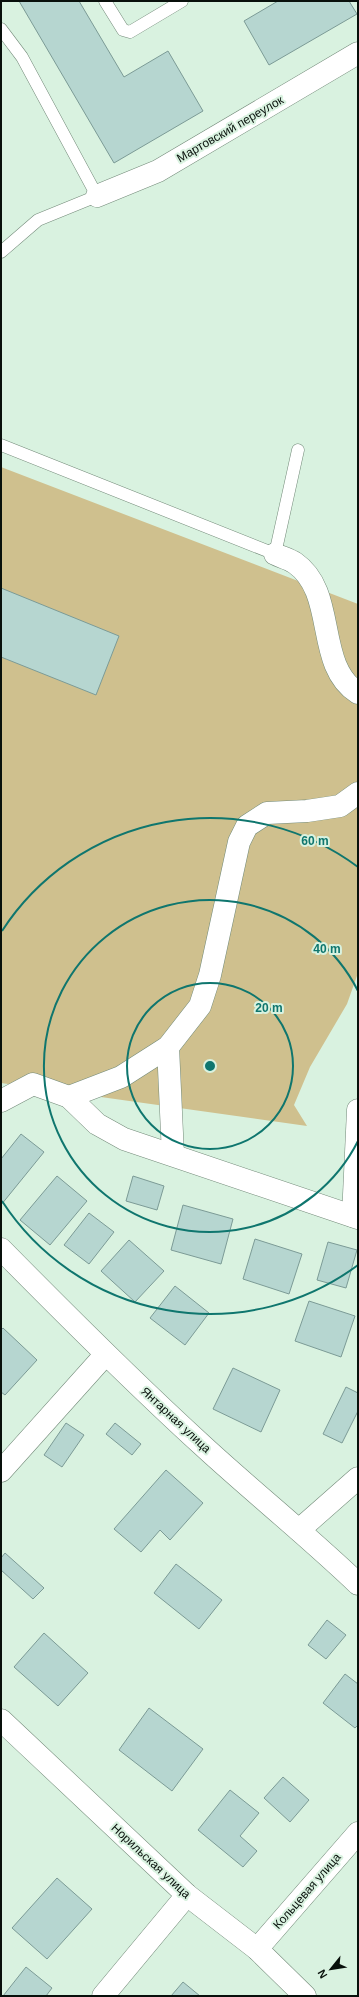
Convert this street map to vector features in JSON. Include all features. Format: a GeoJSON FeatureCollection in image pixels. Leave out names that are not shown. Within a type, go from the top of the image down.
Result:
{"type":"FeatureCollection","features":[{"type":"Feature","properties":{"kind":"street","name":"Мартовский переулок"},"geometry":{"type":"LineString","coordinates":[[97,196],[158,171],[358,53]]}},
{"type":"Feature","properties":{"kind":"street"},"geometry":{"type":"LineString","coordinates":[[275,554],[295,563],[310,578],[322,608],[334,660],[355,695]]}},
{"type":"Feature","properties":{"kind":"street"},"geometry":{"type":"LineString","coordinates":[[69,1097],[121,1077],[168,1047],[200,1006],[210,975],[239,842],[247,826],[267,813],[306,811],[340,806],[358,793]]}},
{"type":"Feature","properties":{"kind":"street"},"geometry":{"type":"LineString","coordinates":[[168,1047],[173,1155]]}},
{"type":"Feature","properties":{"kind":"street"},"geometry":{"type":"LineString","coordinates":[[1,1101],[33,1084],[69,1097],[97,1124],[124,1139],[355,1217],[358,1110]]}},
{"type":"Feature","properties":{"kind":"street","name":"Янтарная улица"},"geometry":{"type":"LineString","coordinates":[[1,1249],[105,1355],[203,1446],[358,1584]]}},
{"type":"Feature","properties":{"kind":"street"},"geometry":{"type":"LineString","coordinates":[[1,1471],[105,1355]]}},
{"type":"Feature","properties":{"kind":"street"},"geometry":{"type":"LineString","coordinates":[[299,1530],[358,1478]]}},
{"type":"Feature","properties":{"kind":"street","name":"Норильская улица"},"geometry":{"type":"LineString","coordinates":[[1,1720],[187,1895],[257,1949],[305,1996]]}},
{"type":"Feature","properties":{"kind":"street","name":"Кольцевая улица"},"geometry":{"type":"LineString","coordinates":[[257,1949],[358,1833]]}},
{"type":"Feature","properties":{"kind":"street"},"geometry":{"type":"LineString","coordinates":[[103,1996],[187,1895]]}},
{"type":"Feature","properties":{"kind":"lane"},"geometry":{"type":"LineString","coordinates":[[105,1],[123,30],[130,32],[182,1]]}},
{"type":"Feature","properties":{"kind":"lane"},"geometry":{"type":"LineString","coordinates":[[1,29],[22,57],[97,196],[38,220],[1,252]]}},
{"type":"Feature","properties":{"kind":"lane"},"geometry":{"type":"LineString","coordinates":[[1,444],[275,554],[298,450]]}},
{"type":"Feature","properties":{"kind":"shaded area"},"geometry":{"type":"Polygon","coordinates":[[[1,467],[358,604],[358,973],[347,1004],[310,1067],[294,1105],[307,1126],[1,1083],[1,467]]]}},
{"type":"Feature","properties":{"kind":"building"},"geometry":{"type":"Polygon","coordinates":[[[19,1],[79,1],[124,77],[168,51],[203,111],[114,163],[19,1]]]}},
{"type":"Feature","properties":{"kind":"building"},"geometry":{"type":"Polygon","coordinates":[[[278,1],[349,1],[357,14],[269,65],[244,21],[278,1]]]}},
{"type":"Feature","properties":{"kind":"building"},"geometry":{"type":"Polygon","coordinates":[[[1,588],[119,636],[96,695],[1,657],[1,588]]]}},
{"type":"Feature","properties":{"kind":"building"},"geometry":{"type":"Polygon","coordinates":[[[21,1134],[44,1152],[1,1205],[1,1159],[21,1134]]]}},
{"type":"Feature","properties":{"kind":"building"},"geometry":{"type":"Polygon","coordinates":[[[57,1176],[87,1201],[50,1245],[20,1220],[57,1176]]]}},
{"type":"Feature","properties":{"kind":"building"},"geometry":{"type":"Polygon","coordinates":[[[133,1176],[164,1186],[157,1210],[126,1201],[133,1176]]]}},
{"type":"Feature","properties":{"kind":"building"},"geometry":{"type":"Polygon","coordinates":[[[183,1205],[233,1219],[221,1264],[171,1250],[183,1205]]]}},
{"type":"Feature","properties":{"kind":"building"},"geometry":{"type":"Polygon","coordinates":[[[89,1213],[114,1232],[89,1264],[64,1245],[89,1213]]]}},
{"type":"Feature","properties":{"kind":"building"},"geometry":{"type":"Polygon","coordinates":[[[255,1239],[302,1254],[289,1294],[243,1279],[255,1239]]]}},
{"type":"Feature","properties":{"kind":"building"},"geometry":{"type":"Polygon","coordinates":[[[129,1240],[164,1271],[135,1302],[101,1271],[129,1240]]]}},
{"type":"Feature","properties":{"kind":"building"},"geometry":{"type":"Polygon","coordinates":[[[328,1242],[357,1250],[346,1288],[317,1280],[328,1242]]]}},
{"type":"Feature","properties":{"kind":"building"},"geometry":{"type":"Polygon","coordinates":[[[175,1286],[209,1313],[185,1345],[150,1318],[175,1286]]]}},
{"type":"Feature","properties":{"kind":"building"},"geometry":{"type":"Polygon","coordinates":[[[309,1301],[355,1316],[341,1357],[295,1341],[309,1301]]]}},
{"type":"Feature","properties":{"kind":"building"},"geometry":{"type":"Polygon","coordinates":[[[3,1328],[37,1360],[5,1395],[1,1392],[1,1330],[3,1328]]]}},
{"type":"Feature","properties":{"kind":"building"},"geometry":{"type":"Polygon","coordinates":[[[233,1368],[280,1390],[261,1432],[213,1409],[233,1368]]]}},
{"type":"Feature","properties":{"kind":"building"},"geometry":{"type":"Polygon","coordinates":[[[346,1387],[358,1393],[358,1411],[342,1443],[323,1434],[346,1387]]]}},
{"type":"Feature","properties":{"kind":"building"},"geometry":{"type":"Polygon","coordinates":[[[66,1423],[84,1435],[62,1467],[44,1455],[66,1423]]]}},
{"type":"Feature","properties":{"kind":"building"},"geometry":{"type":"Polygon","coordinates":[[[115,1423],[141,1444],[132,1455],[106,1434],[115,1423]]]}},
{"type":"Feature","properties":{"kind":"building"},"geometry":{"type":"Polygon","coordinates":[[[166,1470],[203,1503],[170,1540],[160,1530],[141,1552],[114,1529],[166,1470]]]}},
{"type":"Feature","properties":{"kind":"building"},"geometry":{"type":"Polygon","coordinates":[[[5,1553],[44,1588],[33,1599],[1,1570],[1,1558],[5,1553]]]}},
{"type":"Feature","properties":{"kind":"building"},"geometry":{"type":"Polygon","coordinates":[[[176,1564],[222,1600],[199,1629],[154,1593],[176,1564]]]}},
{"type":"Feature","properties":{"kind":"building"},"geometry":{"type":"Polygon","coordinates":[[[327,1620],[346,1635],[326,1659],[308,1645],[327,1620]]]}},
{"type":"Feature","properties":{"kind":"building"},"geometry":{"type":"Polygon","coordinates":[[[44,1633],[88,1673],[58,1706],[14,1667],[44,1633]]]}},
{"type":"Feature","properties":{"kind":"building"},"geometry":{"type":"Polygon","coordinates":[[[345,1674],[358,1684],[358,1725],[355,1728],[323,1703],[345,1674]]]}},
{"type":"Feature","properties":{"kind":"building"},"geometry":{"type":"Polygon","coordinates":[[[149,1708],[203,1749],[172,1791],[119,1750],[149,1708]]]}},
{"type":"Feature","properties":{"kind":"building"},"geometry":{"type":"Polygon","coordinates":[[[283,1777],[309,1800],[290,1822],[264,1798],[283,1777]]]}},
{"type":"Feature","properties":{"kind":"building"},"geometry":{"type":"Polygon","coordinates":[[[230,1790],[259,1813],[240,1836],[257,1851],[243,1867],[198,1830],[230,1790]]]}},
{"type":"Feature","properties":{"kind":"building"},"geometry":{"type":"Polygon","coordinates":[[[57,1878],[92,1909],[47,1959],[12,1928],[57,1878]]]}},
{"type":"Feature","properties":{"kind":"building"},"geometry":{"type":"Polygon","coordinates":[[[26,1967],[52,1988],[46,1996],[3,1996],[26,1967]]]}},
{"type":"Feature","properties":{"kind":"building"},"geometry":{"type":"Polygon","coordinates":[[[183,1982],[200,1996],[171,1996],[183,1982]]]}}]}
